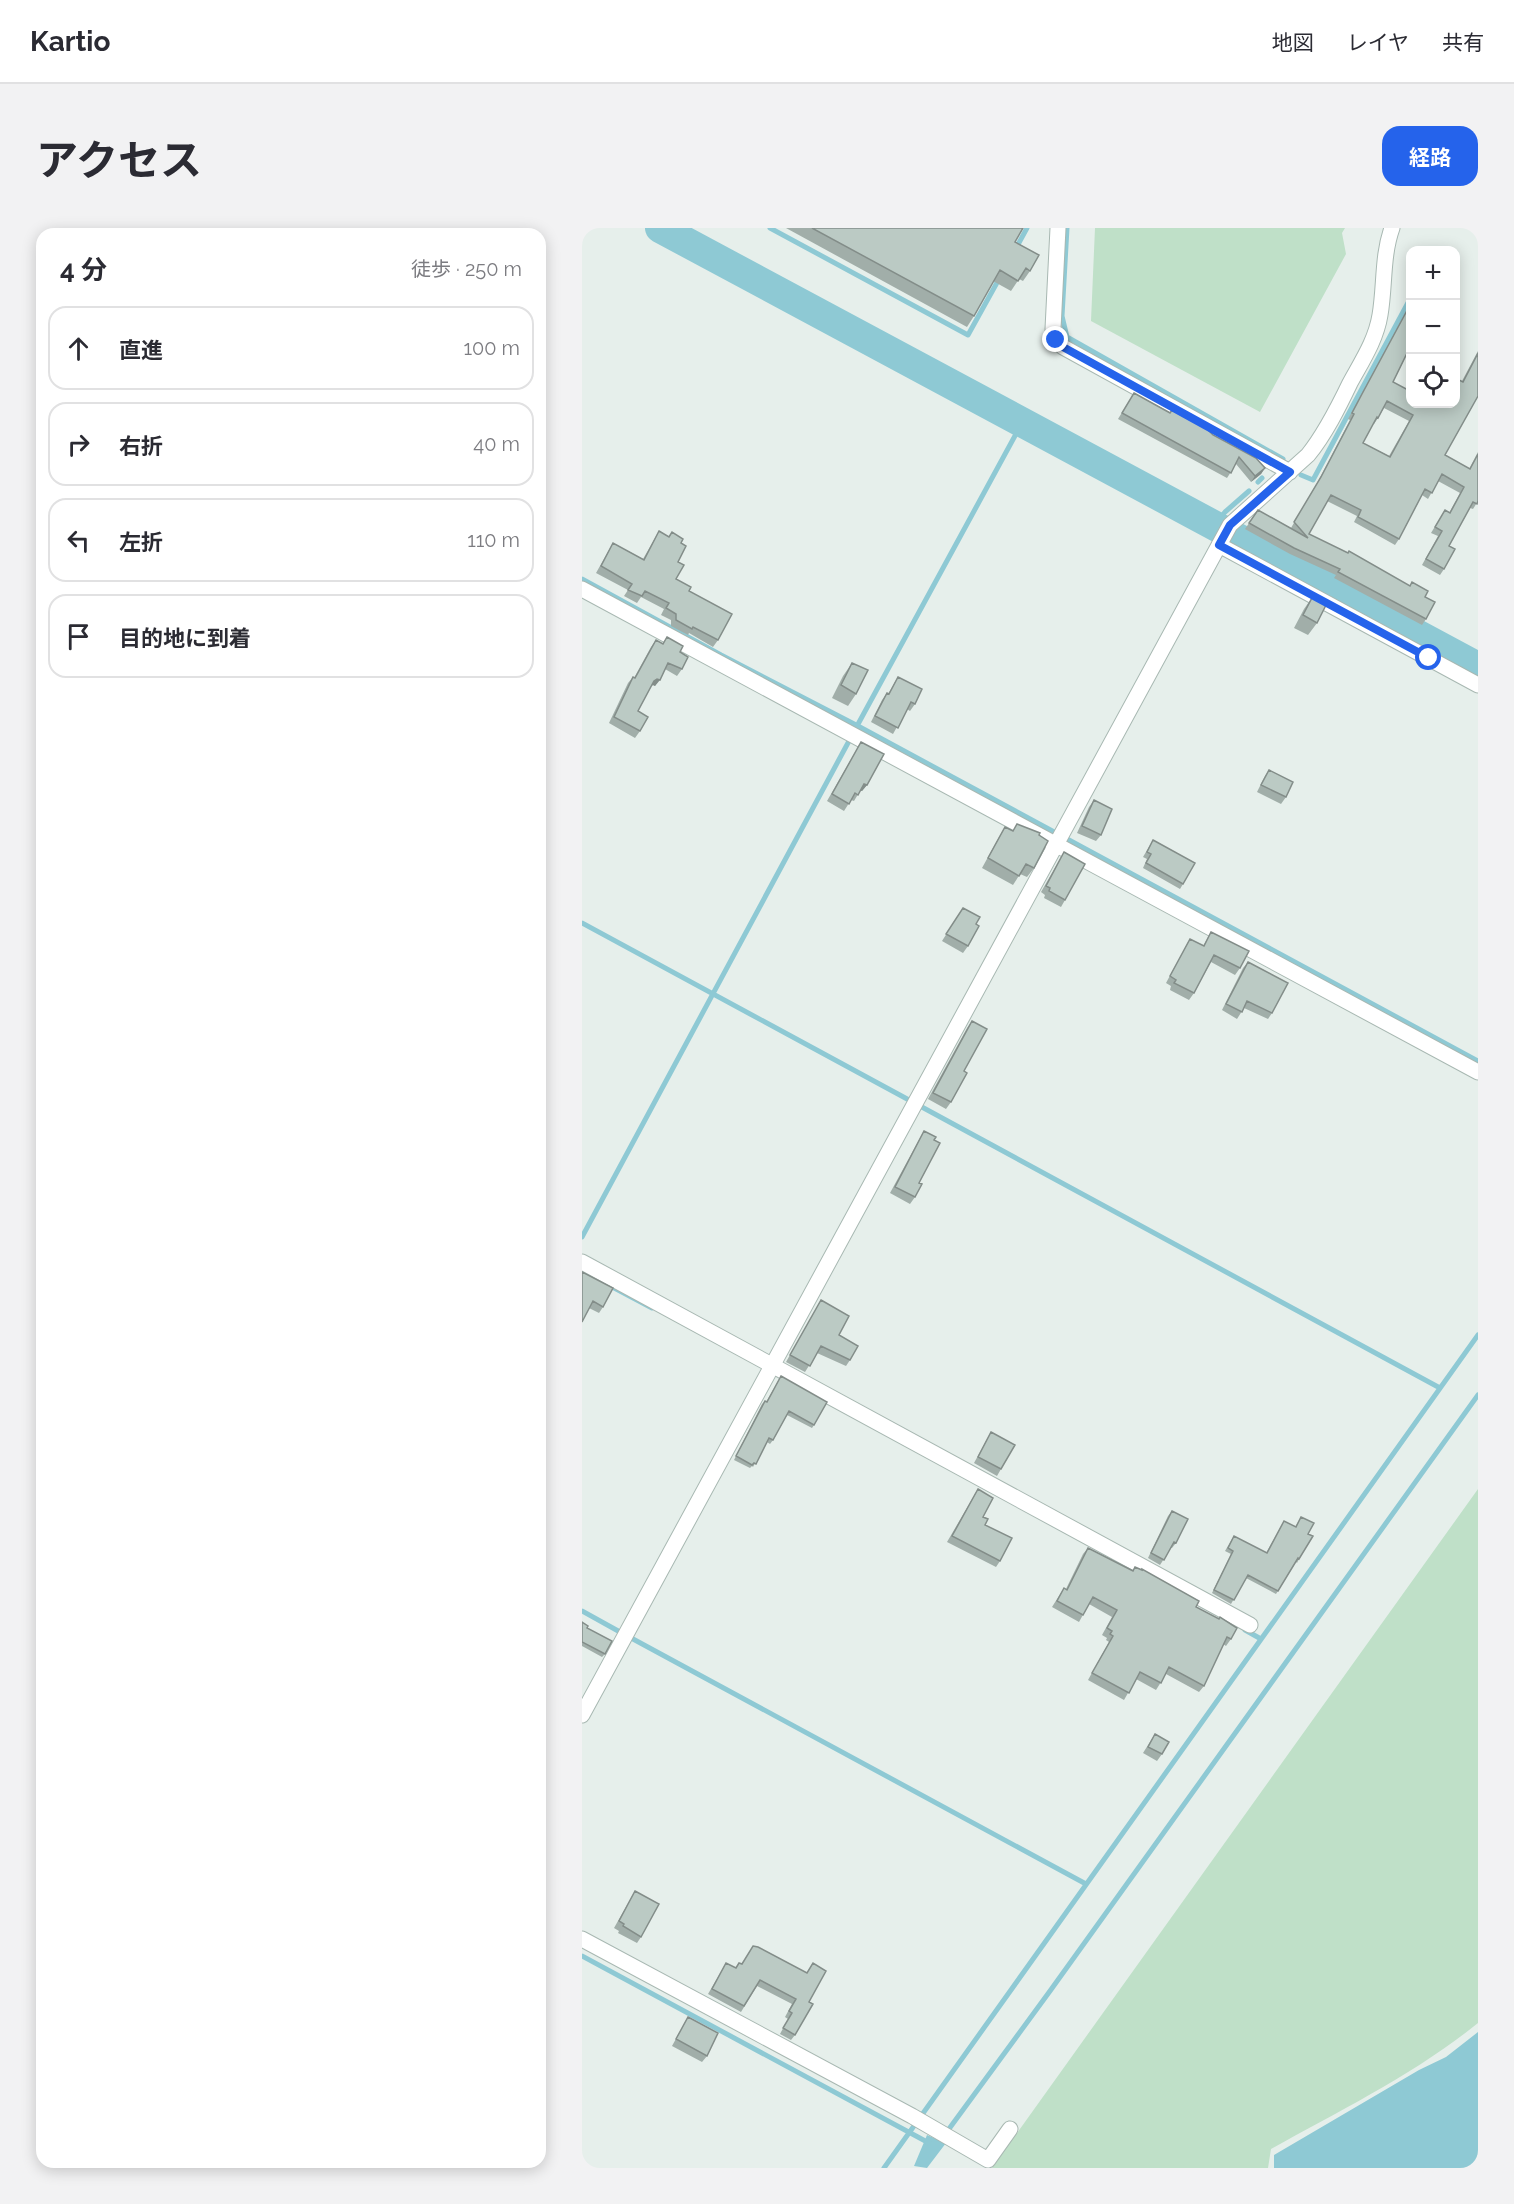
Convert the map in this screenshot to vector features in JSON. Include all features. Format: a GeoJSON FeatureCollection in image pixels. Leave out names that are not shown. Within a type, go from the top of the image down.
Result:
{"type":"FeatureCollection","features":[{"type":"Feature","properties":{"kind":"street"},"geometry":{"type":"LineString","coordinates":[[1058,228],[1053,329],[1056,340],[1063,347],[1290,472]]}},
{"type":"Feature","properties":{"kind":"street"},"geometry":{"type":"LineString","coordinates":[[582,1715],[1224,536],[1317,444],[1376,332],[1380,316],[1386,254],[1392,228]]}},
{"type":"Feature","properties":{"kind":"street"},"geometry":{"type":"LineString","coordinates":[[1224,536],[1478,685]]}},
{"type":"Feature","properties":{"kind":"street"},"geometry":{"type":"LineString","coordinates":[[582,589],[1059,838],[1478,1072]]}},
{"type":"Feature","properties":{"kind":"street"},"geometry":{"type":"LineString","coordinates":[[582,1263],[1250,1625]]}},
{"type":"Feature","properties":{"kind":"street"},"geometry":{"type":"LineString","coordinates":[[582,1939],[918,2120],[946,2136],[985,2164],[1010,2129]]}},
{"type":"Feature","properties":{"kind":"green space"},"geometry":{"type":"Polygon","coordinates":[[[1095,228],[1345,228],[1342,233],[1346,254],[1260,412],[1091,321],[1095,228]]]}},
{"type":"Feature","properties":{"kind":"green space"},"geometry":{"type":"Polygon","coordinates":[[[1478,1489],[1478,2023],[1403,2075],[1271,2149],[1268,2168],[992,2168],[1478,1489]]]}},
{"type":"Feature","properties":{"kind":"water"},"geometry":{"type":"Polygon","coordinates":[[[1478,2032],[1478,2168],[1274,2168],[1274,2155],[1419,2070],[1446,2057],[1478,2032]]]}},
{"type":"Feature","properties":{"kind":"water"},"geometry":{"type":"Polygon","coordinates":[[[927,2135],[946,2143],[927,2168],[914,2166],[927,2135]]]}},
{"type":"Feature","properties":{"kind":"building"},"geometry":{"type":"Polygon","coordinates":[[[812,228],[1023,228],[1015,242],[1039,255],[1030,271],[1026,268],[1018,281],[1000,270],[974,316],[812,228]]]}},
{"type":"Feature","properties":{"kind":"building"},"geometry":{"type":"Polygon","coordinates":[[[1406,312],[1406,355],[1393,382],[1406,389],[1406,408],[1460,408],[1460,380],[1463,382],[1478,353],[1478,396],[1445,455],[1470,469],[1478,454],[1478,501],[1477,504],[1473,502],[1449,546],[1455,549],[1444,569],[1426,559],[1442,531],[1435,527],[1445,510],[1450,513],[1464,487],[1442,474],[1432,493],[1425,489],[1399,539],[1358,517],[1361,510],[1331,495],[1309,534],[1348,553],[1349,551],[1410,586],[1412,582],[1428,591],[1425,597],[1435,602],[1426,619],[1338,572],[1340,569],[1294,548],[1249,523],[1258,510],[1308,538],[1294,522],[1321,477],[1354,414],[1352,413],[1406,312]],[[1387,401],[1363,443],[1390,457],[1413,415],[1387,401]]]}},
{"type":"Feature","properties":{"kind":"building"},"geometry":{"type":"Polygon","coordinates":[[[1134,393],[1170,413],[1172,410],[1207,429],[1213,435],[1256,458],[1265,468],[1255,476],[1239,457],[1231,473],[1122,413],[1134,393]]]}},
{"type":"Feature","properties":{"kind":"building"},"geometry":{"type":"Polygon","coordinates":[[[659,531],[669,537],[672,532],[683,539],[681,543],[686,546],[678,562],[684,565],[676,579],[691,587],[689,591],[732,614],[718,640],[676,620],[676,614],[666,608],[669,603],[645,591],[642,596],[628,590],[632,584],[601,566],[613,543],[644,560],[659,531]]]}},
{"type":"Feature","properties":{"kind":"building"},"geometry":{"type":"Polygon","coordinates":[[[1313,596],[1327,603],[1317,623],[1303,615],[1313,596]]]}},
{"type":"Feature","properties":{"kind":"building"},"geometry":{"type":"Polygon","coordinates":[[[667,637],[683,646],[680,652],[688,657],[682,669],[668,663],[660,680],[654,681],[638,711],[648,717],[640,731],[614,717],[633,677],[635,678],[656,640],[663,644],[667,637]]]}},
{"type":"Feature","properties":{"kind":"building"},"geometry":{"type":"Polygon","coordinates":[[[852,663],[868,670],[856,694],[841,685],[852,663]]]}},
{"type":"Feature","properties":{"kind":"building"},"geometry":{"type":"Polygon","coordinates":[[[898,677],[922,689],[915,704],[911,702],[898,728],[875,716],[898,677]]]}},
{"type":"Feature","properties":{"kind":"building"},"geometry":{"type":"Polygon","coordinates":[[[861,742],[884,754],[867,785],[864,784],[858,795],[855,793],[849,804],[832,794],[861,742]]]}},
{"type":"Feature","properties":{"kind":"building"},"geometry":{"type":"Polygon","coordinates":[[[1269,770],[1293,782],[1286,797],[1261,785],[1269,770]]]}},
{"type":"Feature","properties":{"kind":"building"},"geometry":{"type":"Polygon","coordinates":[[[1094,800],[1112,809],[1101,835],[1082,826],[1094,800]]]}},
{"type":"Feature","properties":{"kind":"building"},"geometry":{"type":"Polygon","coordinates":[[[1017,824],[1040,833],[1039,835],[1048,841],[1034,868],[1026,864],[1019,876],[988,858],[1005,827],[1013,831],[1017,824]]]}},
{"type":"Feature","properties":{"kind":"building"},"geometry":{"type":"Polygon","coordinates":[[[1153,840],[1195,863],[1183,884],[1146,863],[1151,854],[1147,852],[1153,840]]]}},
{"type":"Feature","properties":{"kind":"building"},"geometry":{"type":"Polygon","coordinates":[[[1064,852],[1085,864],[1065,900],[1049,891],[1050,888],[1046,886],[1064,852]]]}},
{"type":"Feature","properties":{"kind":"building"},"geometry":{"type":"Polygon","coordinates":[[[963,908],[980,917],[976,924],[979,926],[968,946],[946,934],[963,908]]]}},
{"type":"Feature","properties":{"kind":"building"},"geometry":{"type":"Polygon","coordinates":[[[1211,932],[1249,951],[1240,968],[1214,955],[1194,993],[1174,983],[1176,980],[1170,976],[1190,939],[1204,946],[1211,932]]]}},
{"type":"Feature","properties":{"kind":"building"},"geometry":{"type":"Polygon","coordinates":[[[1248,962],[1288,983],[1272,1013],[1247,1001],[1242,1012],[1226,1004],[1248,962]]]}},
{"type":"Feature","properties":{"kind":"building"},"geometry":{"type":"Polygon","coordinates":[[[972,1021],[987,1029],[964,1071],[967,1073],[951,1102],[933,1093],[972,1021]]]}},
{"type":"Feature","properties":{"kind":"building"},"geometry":{"type":"Polygon","coordinates":[[[924,1131],[936,1137],[934,1140],[940,1143],[919,1183],[922,1184],[915,1197],[895,1187],[924,1131]]]}},
{"type":"Feature","properties":{"kind":"building"},"geometry":{"type":"Polygon","coordinates":[[[582,1272],[613,1288],[603,1307],[593,1301],[582,1322],[582,1272]]]}},
{"type":"Feature","properties":{"kind":"building"},"geometry":{"type":"Polygon","coordinates":[[[821,1300],[849,1316],[839,1335],[858,1346],[850,1360],[821,1346],[810,1366],[790,1355],[821,1300]]]}},
{"type":"Feature","properties":{"kind":"building"},"geometry":{"type":"Polygon","coordinates":[[[781,1376],[827,1402],[814,1425],[789,1411],[773,1440],[769,1438],[756,1464],[752,1465],[736,1456],[781,1376]]]}},
{"type":"Feature","properties":{"kind":"building"},"geometry":{"type":"Polygon","coordinates":[[[991,1432],[1015,1445],[1001,1469],[978,1457],[991,1432]]]}},
{"type":"Feature","properties":{"kind":"building"},"geometry":{"type":"Polygon","coordinates":[[[978,1489],[993,1498],[983,1517],[988,1519],[985,1525],[1012,1538],[1000,1561],[952,1536],[978,1489]]]}},
{"type":"Feature","properties":{"kind":"building"},"geometry":{"type":"Polygon","coordinates":[[[1172,1511],[1188,1519],[1164,1560],[1151,1553],[1172,1511]]]}},
{"type":"Feature","properties":{"kind":"building"},"geometry":{"type":"Polygon","coordinates":[[[1301,1517],[1314,1523],[1308,1534],[1313,1536],[1278,1591],[1248,1575],[1234,1600],[1214,1590],[1233,1551],[1228,1548],[1234,1536],[1267,1553],[1284,1521],[1296,1527],[1301,1517]]]}},
{"type":"Feature","properties":{"kind":"building"},"geometry":{"type":"Polygon","coordinates":[[[1088,1548],[1133,1571],[1135,1567],[1142,1569],[1199,1601],[1196,1607],[1219,1619],[1220,1617],[1237,1628],[1231,1639],[1227,1637],[1204,1686],[1169,1667],[1161,1683],[1140,1672],[1129,1693],[1092,1673],[1113,1636],[1110,1634],[1112,1631],[1107,1628],[1117,1610],[1093,1597],[1083,1615],[1057,1601],[1064,1588],[1067,1590],[1088,1548]]]}},
{"type":"Feature","properties":{"kind":"building"},"geometry":{"type":"Polygon","coordinates":[[[582,1622],[588,1626],[587,1628],[612,1641],[605,1654],[582,1642],[582,1622]]]}},
{"type":"Feature","properties":{"kind":"building"},"geometry":{"type":"Polygon","coordinates":[[[1155,1734],[1169,1742],[1162,1754],[1148,1747],[1155,1734]]]}},
{"type":"Feature","properties":{"kind":"building"},"geometry":{"type":"Polygon","coordinates":[[[635,1891],[659,1904],[641,1937],[619,1921],[635,1891]]]}},
{"type":"Feature","properties":{"kind":"building"},"geometry":{"type":"Polygon","coordinates":[[[753,1946],[807,1973],[813,1963],[826,1971],[809,2002],[813,2004],[795,2035],[783,2028],[792,2013],[789,2011],[796,1999],[760,1980],[744,2006],[712,1989],[726,1963],[736,1968],[739,1963],[742,1964],[753,1946]]]}},
{"type":"Feature","properties":{"kind":"building"},"geometry":{"type":"Polygon","coordinates":[[[688,2017],[718,2033],[707,2056],[676,2039],[688,2017]]]}},
{"type":"Feature","properties":{"kind":"waterway"},"geometry":{"type":"LineString","coordinates":[[660,228],[1478,667]]}},
{"type":"Feature","properties":{"kind":"waterway"},"geometry":{"type":"LineString","coordinates":[[770,228],[968,335],[999,279]]}},
{"type":"Feature","properties":{"kind":"waterway"},"geometry":{"type":"LineString","coordinates":[[1015,250],[1027,228]]}},
{"type":"Feature","properties":{"kind":"waterway"},"geometry":{"type":"LineString","coordinates":[[1067,228],[1062,316],[1067,337],[1283,459]]}},
{"type":"Feature","properties":{"kind":"waterway"},"geometry":{"type":"LineString","coordinates":[[1301,475],[1313,480],[1409,300]]}},
{"type":"Feature","properties":{"kind":"waterway"},"geometry":{"type":"LineString","coordinates":[[857,726],[1022,423]]}},
{"type":"Feature","properties":{"kind":"waterway"},"geometry":{"type":"LineString","coordinates":[[1258,482],[1262,478]]}},
{"type":"Feature","properties":{"kind":"waterway"},"geometry":{"type":"LineString","coordinates":[[1214,525],[1249,491]]}},
{"type":"Feature","properties":{"kind":"waterway"},"geometry":{"type":"LineString","coordinates":[[582,579],[1478,1061]]}},
{"type":"Feature","properties":{"kind":"waterway"},"geometry":{"type":"LineString","coordinates":[[582,1237],[849,741]]}},
{"type":"Feature","properties":{"kind":"waterway"},"geometry":{"type":"LineString","coordinates":[[582,923],[909,1100]]}},
{"type":"Feature","properties":{"kind":"waterway"},"geometry":{"type":"LineString","coordinates":[[920,1106],[1440,1388]]}},
{"type":"Feature","properties":{"kind":"waterway"},"geometry":{"type":"LineString","coordinates":[[582,1271],[652,1308]]}},
{"type":"Feature","properties":{"kind":"waterway"},"geometry":{"type":"LineString","coordinates":[[884,2168],[1478,1335]]}},
{"type":"Feature","properties":{"kind":"waterway"},"geometry":{"type":"LineString","coordinates":[[946,2133],[1478,1395]]}},
{"type":"Feature","properties":{"kind":"waterway"},"geometry":{"type":"LineString","coordinates":[[582,1611],[620,1632]]}},
{"type":"Feature","properties":{"kind":"waterway"},"geometry":{"type":"LineString","coordinates":[[1245,1630],[1261,1639]]}},
{"type":"Feature","properties":{"kind":"waterway"},"geometry":{"type":"LineString","coordinates":[[633,1639],[1086,1884]]}},
{"type":"Feature","properties":{"kind":"waterway"},"geometry":{"type":"LineString","coordinates":[[582,1956],[929,2143]]}},
{"type":"Feature","properties":{"kind":"route"},"geometry":{"type":"LineString","coordinates":[[1056,340],[1063,347],[1290,472],[1230,525],[1219,545],[1429,658]]}}]}
